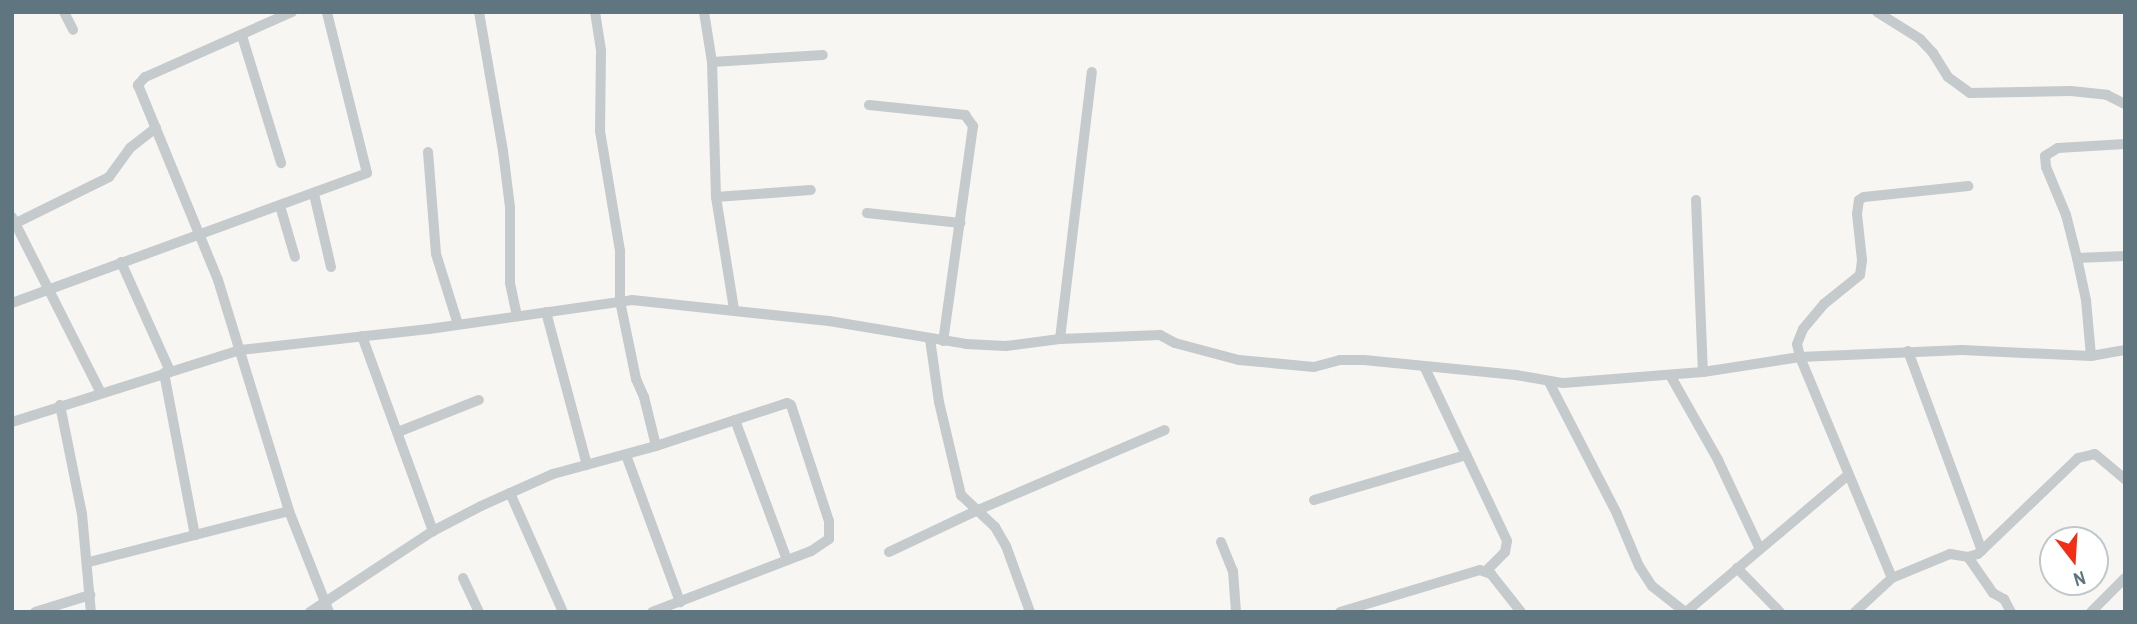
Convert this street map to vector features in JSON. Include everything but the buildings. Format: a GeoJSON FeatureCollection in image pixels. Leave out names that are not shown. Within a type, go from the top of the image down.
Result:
{"type":"FeatureCollection","features":[{"type":"Feature","properties":{"kind":"street"},"geometry":{"type":"LineString","coordinates":[[64,12],[73,30]]}},
{"type":"Feature","properties":{"kind":"street"},"geometry":{"type":"LineString","coordinates":[[292,12],[140,80],[138,85],[199,234],[241,350],[289,511],[326,606]]}},
{"type":"Feature","properties":{"kind":"street"},"geometry":{"type":"LineString","coordinates":[[12,303],[279,205],[359,179],[368,171],[327,12]]}},
{"type":"Feature","properties":{"kind":"street"},"geometry":{"type":"LineString","coordinates":[[479,12],[510,207],[510,283],[517,316]]}},
{"type":"Feature","properties":{"kind":"street"},"geometry":{"type":"LineString","coordinates":[[594,12],[601,51],[600,131],[620,251],[620,300],[636,379],[644,397],[656,446]]}},
{"type":"Feature","properties":{"kind":"street"},"geometry":{"type":"LineString","coordinates":[[704,12],[712,62],[716,197],[734,309]]}},
{"type":"Feature","properties":{"kind":"street"},"geometry":{"type":"LineString","coordinates":[[1877,12],[1920,39],[1933,53],[1948,77],[1970,93],[2071,91],[2107,95],[2125,104]]}},
{"type":"Feature","properties":{"kind":"street"},"geometry":{"type":"LineString","coordinates":[[242,36],[281,163]]}},
{"type":"Feature","properties":{"kind":"street"},"geometry":{"type":"LineString","coordinates":[[712,62],[823,55]]}},
{"type":"Feature","properties":{"kind":"street"},"geometry":{"type":"LineString","coordinates":[[1060,339],[1092,72]]}},
{"type":"Feature","properties":{"kind":"street"},"geometry":{"type":"LineString","coordinates":[[869,105],[969,117],[974,130],[943,341]]}},
{"type":"Feature","properties":{"kind":"street"},"geometry":{"type":"LineString","coordinates":[[101,393],[14,220],[109,177],[130,148],[156,128]]}},
{"type":"Feature","properties":{"kind":"street"},"geometry":{"type":"LineString","coordinates":[[2091,356],[2086,300],[2077,258],[2045,156],[2058,148],[2125,144]]}},
{"type":"Feature","properties":{"kind":"street"},"geometry":{"type":"LineString","coordinates":[[428,152],[436,254],[458,324]]}},
{"type":"Feature","properties":{"kind":"street"},"geometry":{"type":"LineString","coordinates":[[1892,578],[1800,357],[1797,344],[1803,329],[1824,303],[1860,275],[1862,260],[1857,214],[1859,200],[1864,197],[1968,186]]}},
{"type":"Feature","properties":{"kind":"street"},"geometry":{"type":"LineString","coordinates":[[716,197],[811,190]]}},
{"type":"Feature","properties":{"kind":"street"},"geometry":{"type":"LineString","coordinates":[[314,194],[331,267]]}},
{"type":"Feature","properties":{"kind":"street"},"geometry":{"type":"LineString","coordinates":[[1696,200],[1703,372]]}},
{"type":"Feature","properties":{"kind":"street"},"geometry":{"type":"LineString","coordinates":[[279,205],[295,257]]}},
{"type":"Feature","properties":{"kind":"street"},"geometry":{"type":"LineString","coordinates":[[867,213],[960,223]]}},
{"type":"Feature","properties":{"kind":"street"},"geometry":{"type":"LineString","coordinates":[[2077,258],[2125,256]]}},
{"type":"Feature","properties":{"kind":"street"},"geometry":{"type":"LineString","coordinates":[[121,262],[167,372],[195,535]]}},
{"type":"Feature","properties":{"kind":"street"},"geometry":{"type":"LineString","coordinates":[[12,422],[241,350],[458,324],[620,300],[734,309],[829,321],[930,340],[1006,346],[1060,339],[1160,335],[1175,343],[1239,360],[1314,368],[1340,360],[1364,360],[1467,370],[1549,382],[1703,372],[1800,357],[1908,351],[2091,356],[2125,350]]}},
{"type":"Feature","properties":{"kind":"street"},"geometry":{"type":"LineString","coordinates":[[546,312],[587,465]]}},
{"type":"Feature","properties":{"kind":"street"},"geometry":{"type":"LineString","coordinates":[[362,336],[433,531]]}},
{"type":"Feature","properties":{"kind":"street"},"geometry":{"type":"LineString","coordinates":[[930,340],[939,402],[961,495],[995,527],[1006,546],[1030,612]]}},
{"type":"Feature","properties":{"kind":"street"},"geometry":{"type":"LineString","coordinates":[[1908,351],[1982,551]]}},
{"type":"Feature","properties":{"kind":"street"},"geometry":{"type":"LineString","coordinates":[[1425,368],[1507,541],[1505,552],[1486,571]]}},
{"type":"Feature","properties":{"kind":"street"},"geometry":{"type":"LineString","coordinates":[[1670,374],[1718,460],[1759,547]]}},
{"type":"Feature","properties":{"kind":"street"},"geometry":{"type":"LineString","coordinates":[[1549,382],[1617,514],[1639,566],[1652,586],[1685,612],[1759,547],[1848,475]]}},
{"type":"Feature","properties":{"kind":"street"},"geometry":{"type":"LineString","coordinates":[[398,432],[479,400]]}},
{"type":"Feature","properties":{"kind":"street"},"geometry":{"type":"LineString","coordinates":[[310,612],[326,606],[433,531],[553,474],[656,446],[787,403],[795,409],[831,532],[823,545],[652,612]]}},
{"type":"Feature","properties":{"kind":"street"},"geometry":{"type":"LineString","coordinates":[[60,405],[82,514],[89,562],[91,612]]}},
{"type":"Feature","properties":{"kind":"street"},"geometry":{"type":"LineString","coordinates":[[735,420],[787,560]]}},
{"type":"Feature","properties":{"kind":"street"},"geometry":{"type":"LineString","coordinates":[[890,552],[978,510],[1165,430]]}},
{"type":"Feature","properties":{"kind":"street"},"geometry":{"type":"LineString","coordinates":[[1855,612],[1892,578],[1950,554],[1968,557],[1982,551],[2078,458],[2095,454],[2125,479]]}},
{"type":"Feature","properties":{"kind":"street"},"geometry":{"type":"LineString","coordinates":[[626,455],[680,602]]}},
{"type":"Feature","properties":{"kind":"street"},"geometry":{"type":"LineString","coordinates":[[1314,500],[1466,456]]}},
{"type":"Feature","properties":{"kind":"street"},"geometry":{"type":"LineString","coordinates":[[510,493],[563,612]]}},
{"type":"Feature","properties":{"kind":"street"},"geometry":{"type":"LineString","coordinates":[[89,562],[289,511]]}},
{"type":"Feature","properties":{"kind":"street"},"geometry":{"type":"LineString","coordinates":[[1222,542],[1233,571],[1236,612]]}},
{"type":"Feature","properties":{"kind":"street"},"geometry":{"type":"LineString","coordinates":[[1968,557],[1993,593],[2004,599],[2011,612]]}},
{"type":"Feature","properties":{"kind":"street"},"geometry":{"type":"LineString","coordinates":[[1737,568],[1780,612]]}},
{"type":"Feature","properties":{"kind":"street"},"geometry":{"type":"LineString","coordinates":[[1340,612],[1480,570],[1486,571],[1521,612]]}},
{"type":"Feature","properties":{"kind":"street"},"geometry":{"type":"LineString","coordinates":[[463,578],[479,612]]}},
{"type":"Feature","properties":{"kind":"street"},"geometry":{"type":"LineString","coordinates":[[2091,612],[2125,578]]}},
{"type":"Feature","properties":{"kind":"street"},"geometry":{"type":"LineString","coordinates":[[35,612],[90,595]]}}]}
